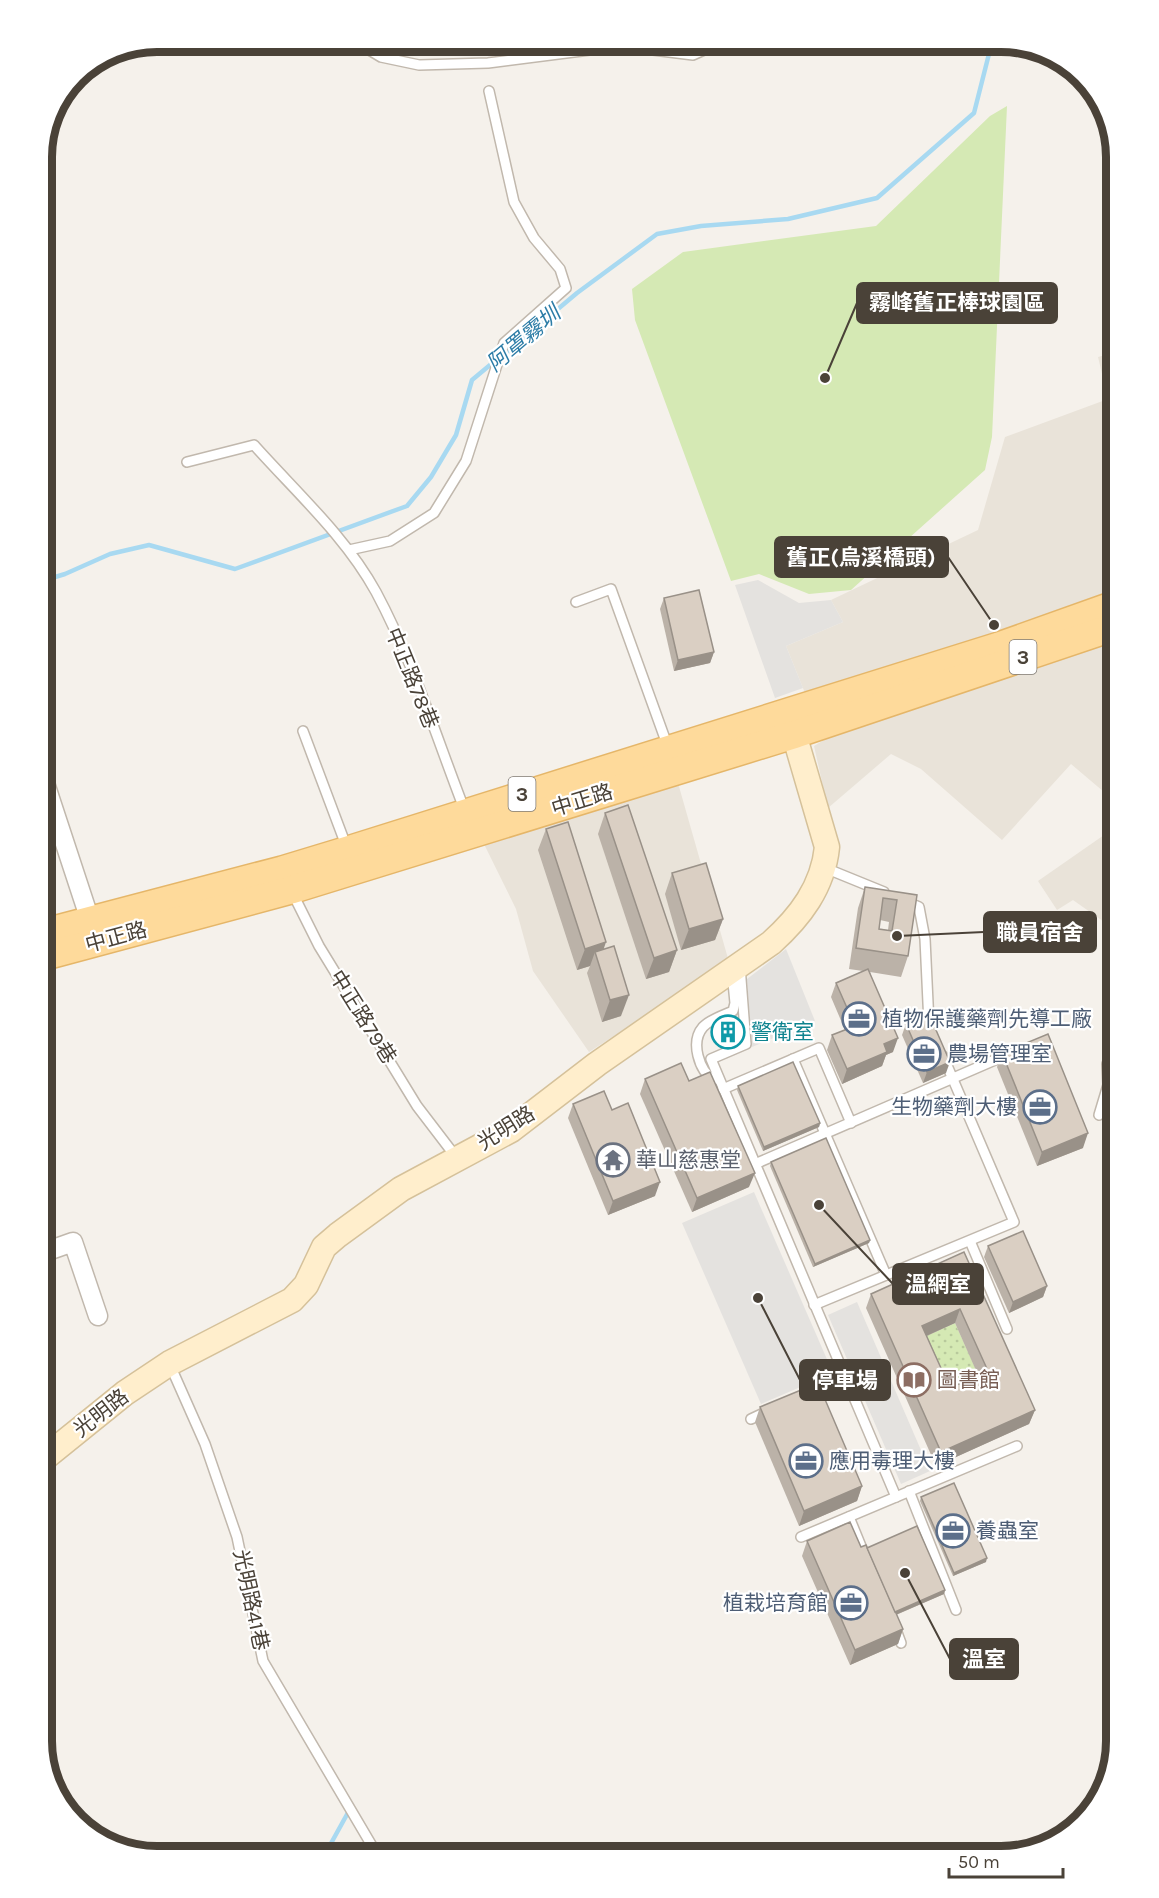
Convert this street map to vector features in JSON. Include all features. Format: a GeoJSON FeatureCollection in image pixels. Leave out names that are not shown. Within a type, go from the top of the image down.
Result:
{"type":"FeatureCollection","features":[{"type":"Feature","properties":{"kind":"main road","name":"中正路"},"geometry":{"type":"LineString","coordinates":[[53,930],[90,920],[287,880],[348,850],[465,812],[669,749],[792,723],[1106,608]]}},
{"type":"Feature","properties":{"kind":"main road","name":"中正路"},"geometry":{"type":"LineString","coordinates":[[52,954],[792,723],[1106,629]]}},
{"type":"Feature","properties":{"kind":"street","name":"光明路"},"geometry":{"type":"LineString","coordinates":[[52,1452],[125,1393],[170,1363],[292,1300],[306,1285],[324,1247],[338,1235],[401,1189],[456,1157],[511,1130],[597,1064],[789,927],[816,890],[825,868],[827,848],[792,723]]}},
{"type":"Feature","properties":{"kind":"street"},"geometry":{"type":"LineString","coordinates":[[53,806],[90,920]]}},
{"type":"Feature","properties":{"kind":"street"},"geometry":{"type":"LineString","coordinates":[[52,1249],[74,1242],[98,1316]]}},
{"type":"Feature","properties":{"kind":"lane"},"geometry":{"type":"LineString","coordinates":[[374,53],[381,57],[419,65],[488,63],[566,53]]}},
{"type":"Feature","properties":{"kind":"lane"},"geometry":{"type":"LineString","coordinates":[[677,53],[693,55],[697,53]]}},
{"type":"Feature","properties":{"kind":"lane"},"geometry":{"type":"LineString","coordinates":[[348,550],[390,541],[434,513],[466,460],[504,342],[566,288],[560,269],[534,238],[514,202],[489,91]]}},
{"type":"Feature","properties":{"kind":"lane","name":"中正路78巷"},"geometry":{"type":"LineString","coordinates":[[187,462],[254,446],[348,550],[376,592],[390,623],[465,812]]}},
{"type":"Feature","properties":{"kind":"lane"},"geometry":{"type":"LineString","coordinates":[[576,602],[611,589],[669,749]]}},
{"type":"Feature","properties":{"kind":"lane"},"geometry":{"type":"LineString","coordinates":[[303,731],[348,850]]}},
{"type":"Feature","properties":{"kind":"lane"},"geometry":{"type":"LineString","coordinates":[[825,868],[919,907],[925,939],[927,1019],[932,1029]]}},
{"type":"Feature","properties":{"kind":"lane","name":"中正路79巷"},"geometry":{"type":"LineString","coordinates":[[287,880],[303,916],[356,1008],[417,1106],[456,1157]]}},
{"type":"Feature","properties":{"kind":"lane"},"geometry":{"type":"LineString","coordinates":[[722,1087],[707,1076],[702,1067],[698,1039],[704,1026],[734,1007],[736,967]]}},
{"type":"Feature","properties":{"kind":"lane"},"geometry":{"type":"LineString","coordinates":[[736,967],[746,1044],[711,1059],[896,1497]]}},
{"type":"Feature","properties":{"kind":"lane"},"geometry":{"type":"LineString","coordinates":[[722,1087],[819,1048],[851,1123]]}},
{"type":"Feature","properties":{"kind":"lane"},"geometry":{"type":"LineString","coordinates":[[814,1305],[1014,1222],[940,1049]]}},
{"type":"Feature","properties":{"kind":"lane"},"geometry":{"type":"LineString","coordinates":[[755,1164],[1019,1050]]}},
{"type":"Feature","properties":{"kind":"lane"},"geometry":{"type":"LineString","coordinates":[[793,1059],[886,1275]]}},
{"type":"Feature","properties":{"kind":"lane"},"geometry":{"type":"LineString","coordinates":[[1099,1115],[1106,1092]]}},
{"type":"Feature","properties":{"kind":"lane"},"geometry":{"type":"LineString","coordinates":[[970,1241],[1007,1329]]}},
{"type":"Feature","properties":{"kind":"lane","name":"光明路41巷"},"geometry":{"type":"LineString","coordinates":[[170,1363],[205,1443],[237,1537],[264,1661],[372,1845]]}},
{"type":"Feature","properties":{"kind":"lane"},"geometry":{"type":"LineString","coordinates":[[804,1396],[845,1377]]}},
{"type":"Feature","properties":{"kind":"lane"},"geometry":{"type":"LineString","coordinates":[[752,1419],[772,1409]]}},
{"type":"Feature","properties":{"kind":"lane"},"geometry":{"type":"LineString","coordinates":[[801,1537],[1017,1446]]}},
{"type":"Feature","properties":{"kind":"lane"},"geometry":{"type":"LineString","coordinates":[[909,1491],[956,1610]]}},
{"type":"Feature","properties":{"kind":"lane"},"geometry":{"type":"LineString","coordinates":[[849,1517],[870,1569]]}},
{"type":"Feature","properties":{"kind":"lane"},"geometry":{"type":"LineString","coordinates":[[892,1622],[901,1643]]}},
{"type":"Feature","properties":{"kind":"shaded area"},"geometry":{"type":"Polygon","coordinates":[[[1106,355],[1106,391],[1098,357],[1106,355]]]}},
{"type":"Feature","properties":{"kind":"shaded area"},"geometry":{"type":"Polygon","coordinates":[[[1106,400],[1106,794],[1071,764],[1002,840],[921,769],[891,754],[828,808],[814,746],[824,740],[786,646],[843,622],[831,600],[978,530],[1005,437],[1106,400]]]}},
{"type":"Feature","properties":{"kind":"shaded area"},"geometry":{"type":"Polygon","coordinates":[[[758,580],[799,603],[831,600],[843,622],[786,646],[803,688],[775,698],[735,585],[758,580]]]}},
{"type":"Feature","properties":{"kind":"shaded area"},"geometry":{"type":"Polygon","coordinates":[[[678,783],[729,962],[589,1052],[533,971],[516,909],[483,842],[678,783]]]}},
{"type":"Feature","properties":{"kind":"shaded area"},"geometry":{"type":"Polygon","coordinates":[[[1106,834],[1106,923],[1073,900],[1057,910],[1038,881],[1106,834]]]}},
{"type":"Feature","properties":{"kind":"shaded area"},"geometry":{"type":"Polygon","coordinates":[[[786,949],[815,1021],[752,1047],[747,979],[786,949]]]}},
{"type":"Feature","properties":{"kind":"shaded area"},"geometry":{"type":"Polygon","coordinates":[[[754,1192],[833,1373],[761,1404],[682,1223],[754,1192]]]}},
{"type":"Feature","properties":{"kind":"shaded area"},"geometry":{"type":"Polygon","coordinates":[[[857,1302],[930,1471],[901,1484],[828,1315],[857,1302]]]}},
{"type":"Feature","properties":{"kind":"green space"},"geometry":{"type":"Polygon","coordinates":[[[1007,106],[992,437],[985,470],[851,590],[809,594],[759,574],[731,581],[635,320],[632,289],[683,252],[876,226],[990,116],[1007,106]]]}},
{"type":"Feature","properties":{"kind":"green space"},"geometry":{"type":"Polygon","coordinates":[[[955,1323],[983,1385],[945,1402],[917,1340],[955,1323]]]}},
{"type":"Feature","properties":{"kind":"building"},"geometry":{"type":"Polygon","coordinates":[[[699,590],[714,652],[678,660],[664,598],[699,590]]]}},
{"type":"Feature","properties":{"kind":"building"},"geometry":{"type":"Polygon","coordinates":[[[628,805],[677,950],[654,958],[605,813],[628,805]]]}},
{"type":"Feature","properties":{"kind":"building"},"geometry":{"type":"Polygon","coordinates":[[[568,822],[606,942],[585,949],[546,829],[568,822]]]}},
{"type":"Feature","properties":{"kind":"building"},"geometry":{"type":"Polygon","coordinates":[[[706,863],[723,919],[689,929],[672,873],[706,863]]]}},
{"type":"Feature","properties":{"kind":"building"},"geometry":{"type":"Polygon","coordinates":[[[865,887],[917,895],[908,956],[856,948],[865,887]],[[883,898],[879,929],[892,931],[897,900],[883,898]]]}},
{"type":"Feature","properties":{"kind":"building"},"geometry":{"type":"Polygon","coordinates":[[[614,946],[629,995],[610,1000],[595,952],[614,946]]]}},
{"type":"Feature","properties":{"kind":"building","name":"植物保護藥劑先導工廠"},"geometry":{"type":"Polygon","coordinates":[[[868,969],[898,1038],[884,1044],[887,1052],[847,1069],[832,1035],[855,1026],[836,983],[868,969]]]}},
{"type":"Feature","properties":{"kind":"building"},"geometry":{"type":"Polygon","coordinates":[[[929,1014],[950,1062],[927,1072],[906,1024],[929,1014]]]}},
{"type":"Feature","properties":{"kind":"building","name":"警衛室"},"geometry":{"type":"Polygon","coordinates":[[[736,1019],[741,1030],[723,1038],[718,1027],[736,1019]]]}},
{"type":"Feature","properties":{"kind":"building","name":"生物藥劑大樓"},"geometry":{"type":"Polygon","coordinates":[[[1048,1034],[1088,1133],[1042,1152],[1002,1053],[1048,1034]]]}},
{"type":"Feature","properties":{"kind":"building"},"geometry":{"type":"Polygon","coordinates":[[[793,1062],[820,1123],[764,1147],[738,1086],[793,1062]]]}},
{"type":"Feature","properties":{"kind":"building"},"geometry":{"type":"Polygon","coordinates":[[[681,1063],[689,1081],[710,1072],[755,1173],[697,1198],[645,1079],[681,1063]]]}},
{"type":"Feature","properties":{"kind":"building","name":"華山慈惠堂"},"geometry":{"type":"Polygon","coordinates":[[[604,1091],[612,1110],[628,1103],[660,1182],[613,1201],[573,1104],[604,1091]]]}},
{"type":"Feature","properties":{"kind":"building"},"geometry":{"type":"Polygon","coordinates":[[[826,1138],[870,1240],[815,1264],[771,1162],[826,1138]]]}},
{"type":"Feature","properties":{"kind":"building"},"geometry":{"type":"Polygon","coordinates":[[[1023,1231],[1047,1286],[1013,1302],[988,1246],[1023,1231]]]}},
{"type":"Feature","properties":{"kind":"building"},"geometry":{"type":"Polygon","coordinates":[[[964,1252],[1035,1410],[941,1452],[871,1294],[964,1252]],[[960,1309],[922,1326],[950,1388],[988,1371],[960,1309]]]}},
{"type":"Feature","properties":{"kind":"building","name":"應用毒理大樓"},"geometry":{"type":"Polygon","coordinates":[[[818,1383],[862,1486],[804,1511],[760,1407],[818,1383]]]}},
{"type":"Feature","properties":{"kind":"building","name":"養蟲室"},"geometry":{"type":"Polygon","coordinates":[[[954,1483],[987,1558],[954,1573],[921,1497],[954,1483]]]}},
{"type":"Feature","properties":{"kind":"building","name":"植栽培育館"},"geometry":{"type":"Polygon","coordinates":[[[850,1522],[861,1547],[866,1545],[903,1629],[855,1650],[807,1541],[850,1522]]]}},
{"type":"Feature","properties":{"kind":"building"},"geometry":{"type":"Polygon","coordinates":[[[917,1526],[945,1590],[895,1612],[867,1548],[917,1526]]]}},
{"type":"Feature","properties":{"kind":"waterway","name":"阿罩霧圳"},"geometry":{"type":"LineString","coordinates":[[503,355],[577,293],[657,234],[701,226],[788,219],[877,198],[974,113],[989,53]]}},
{"type":"Feature","properties":{"kind":"waterway","name":"阿罩霧圳"},"geometry":{"type":"LineString","coordinates":[[53,578],[110,554],[149,545],[235,569],[407,506],[431,477],[456,435],[472,380],[496,360]]}},
{"type":"Feature","properties":{"kind":"waterway"},"geometry":{"type":"LineString","coordinates":[[330,1845],[350,1809]]}},
{"type":"Feature","properties":{"kind":"place","name":"霧峰舊正棒球園區"},"geometry":{"type":"Point","coordinates":[825,378]}},
{"type":"Feature","properties":{"kind":"place","name":"舊正(烏溪橋頭)"},"geometry":{"type":"Point","coordinates":[994,625]}},
{"type":"Feature","properties":{"kind":"place","name":"職員宿舍"},"geometry":{"type":"Point","coordinates":[897,936]}},
{"type":"Feature","properties":{"kind":"place","name":"植物保護藥劑先導工廠"},"geometry":{"type":"Point","coordinates":[859,1019]}},
{"type":"Feature","properties":{"kind":"place","name":"警衛室"},"geometry":{"type":"Point","coordinates":[728,1032]}},
{"type":"Feature","properties":{"kind":"place","name":"農場管理室"},"geometry":{"type":"Point","coordinates":[924,1054]}},
{"type":"Feature","properties":{"kind":"place","name":"生物藥劑大樓"},"geometry":{"type":"Point","coordinates":[1040,1107]}},
{"type":"Feature","properties":{"kind":"place","name":"華山慈惠堂"},"geometry":{"type":"Point","coordinates":[613,1160]}},
{"type":"Feature","properties":{"kind":"place","name":"溫網室"},"geometry":{"type":"Point","coordinates":[819,1205]}},
{"type":"Feature","properties":{"kind":"place","name":"停車場"},"geometry":{"type":"Point","coordinates":[758,1298]}},
{"type":"Feature","properties":{"kind":"place","name":"圖書館"},"geometry":{"type":"Point","coordinates":[914,1380]}},
{"type":"Feature","properties":{"kind":"place","name":"應用毒理大樓"},"geometry":{"type":"Point","coordinates":[806,1461]}},
{"type":"Feature","properties":{"kind":"place","name":"養蟲室"},"geometry":{"type":"Point","coordinates":[953,1531]}},
{"type":"Feature","properties":{"kind":"place","name":"溫室"},"geometry":{"type":"Point","coordinates":[905,1573]}},
{"type":"Feature","properties":{"kind":"place","name":"植栽培育館"},"geometry":{"type":"Point","coordinates":[851,1603]}}]}
